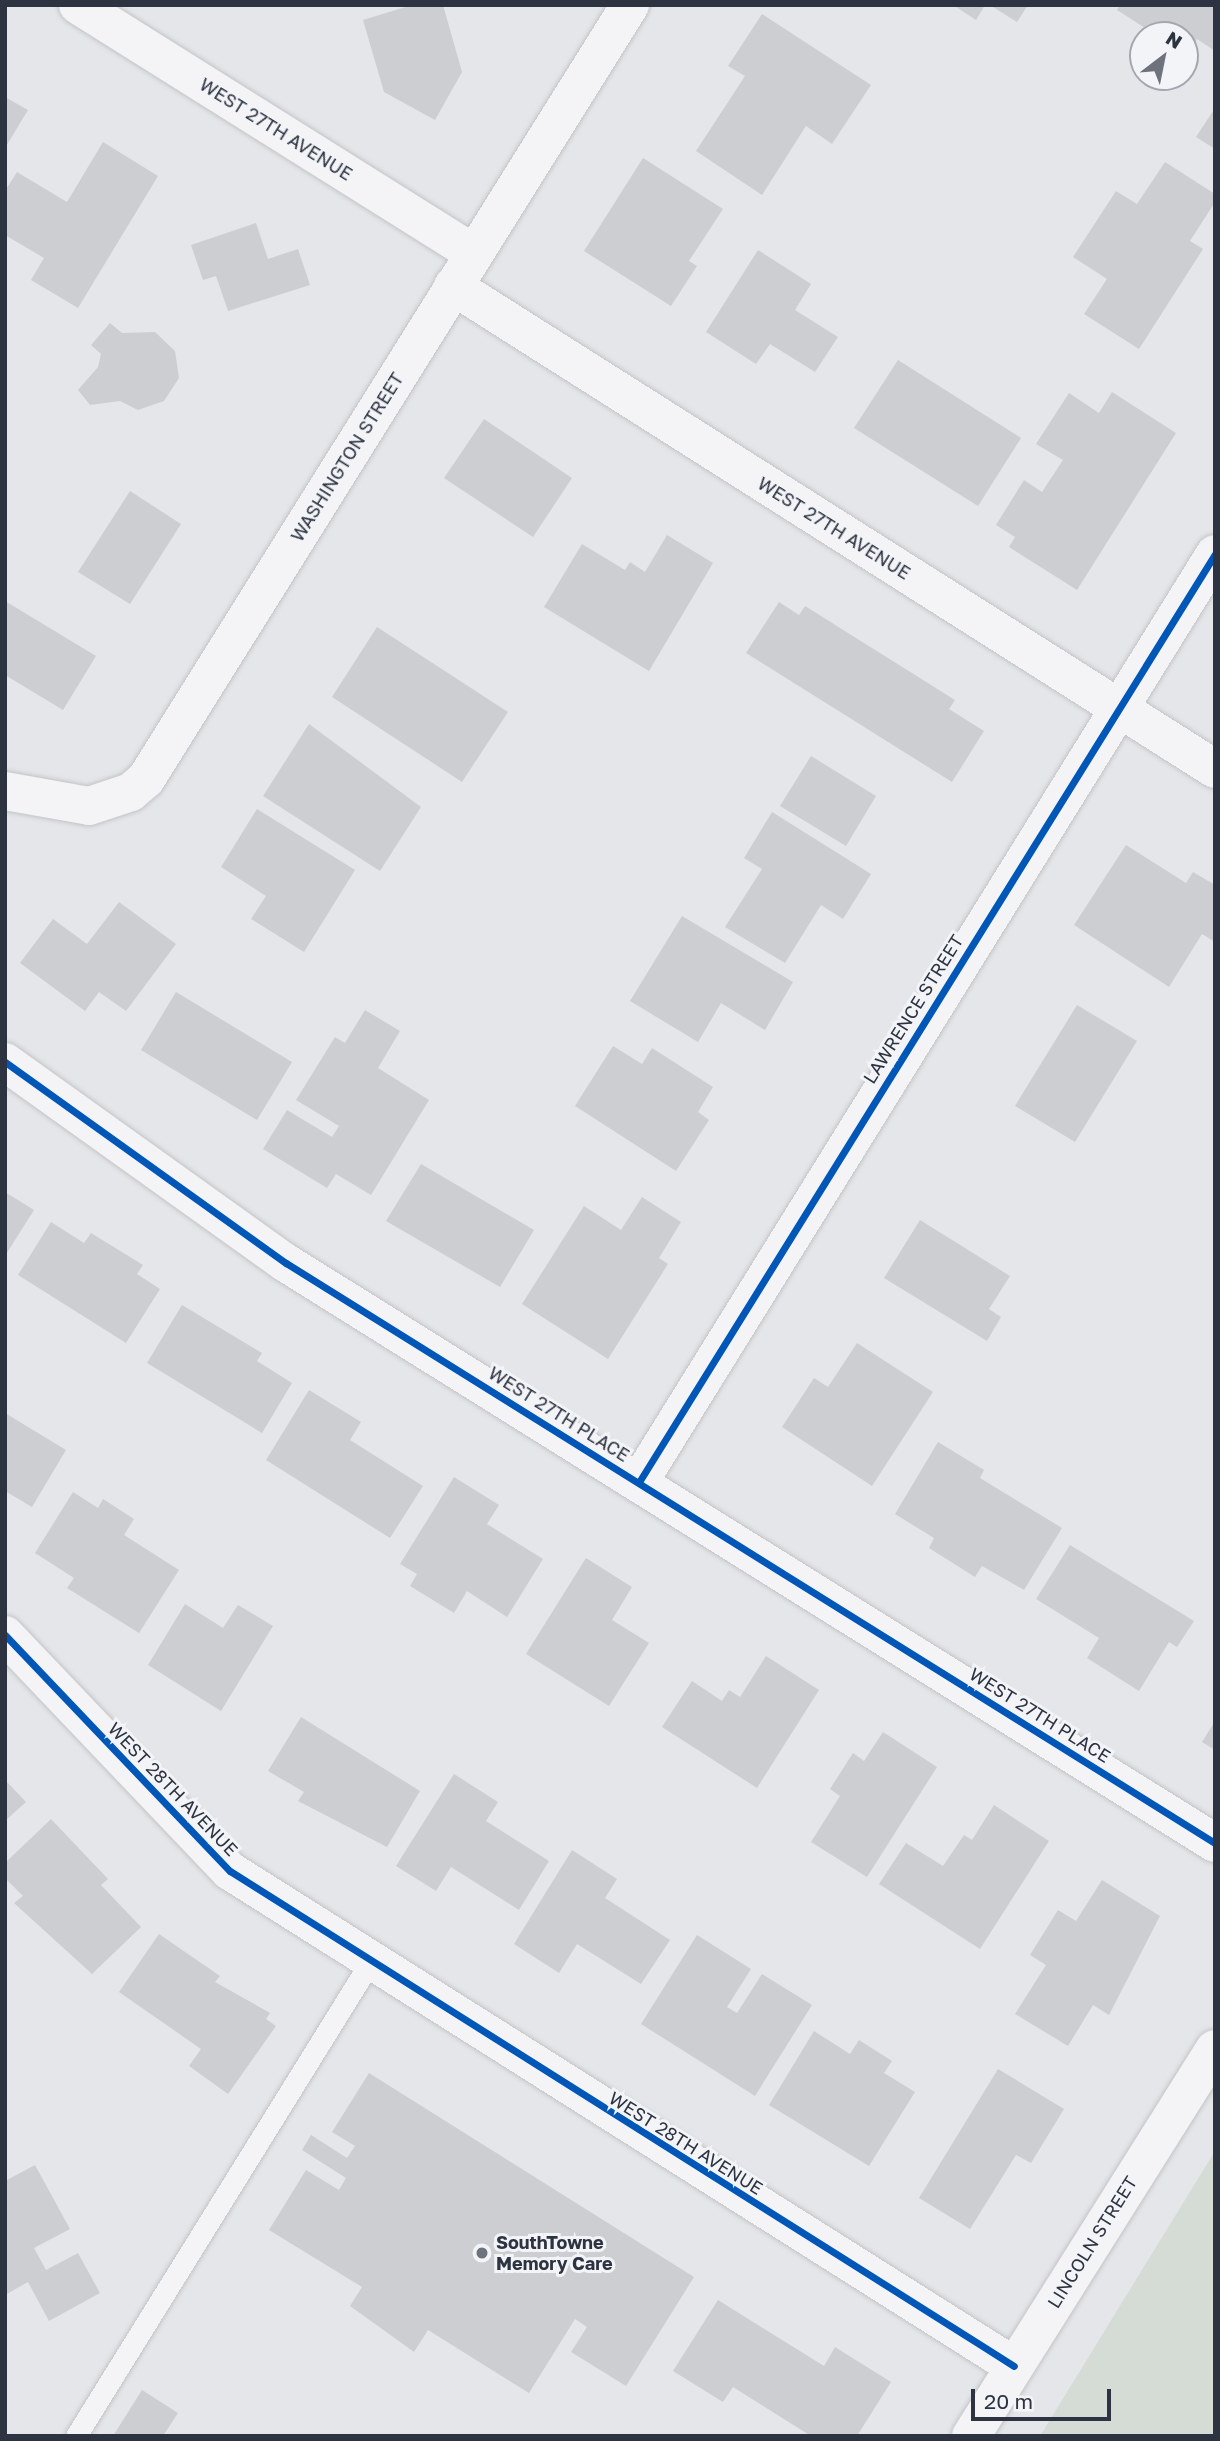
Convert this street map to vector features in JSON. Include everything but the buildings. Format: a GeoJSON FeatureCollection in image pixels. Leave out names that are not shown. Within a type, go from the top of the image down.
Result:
{"type":"FeatureCollection","features":[{"type":"Feature","properties":{"kind":"street","name":"WEST 27TH AVENUE"},"geometry":{"type":"LineString","coordinates":[[78,5],[473,253]]}},
{"type":"Feature","properties":{"kind":"street","name":"WASHINGTON STREET"},"geometry":{"type":"LineString","coordinates":[[6,788],[37,800],[89,806],[131,792],[146,779],[630,5]]}},
{"type":"Feature","properties":{"kind":"street","name":"WEST 27TH AVENUE"},"geometry":{"type":"LineString","coordinates":[[453,286],[1215,769]]}},
{"type":"Feature","properties":{"kind":"street","name":"LAWRENCE STREET"},"geometry":{"type":"LineString","coordinates":[[639,1482],[1215,554]]}},
{"type":"Feature","properties":{"kind":"street","name":"WEST 27TH PLACE"},"geometry":{"type":"LineString","coordinates":[[5,1062],[286,1263],[1215,1843]]}},
{"type":"Feature","properties":{"kind":"street","name":"WEST 28TH AVENUE"},"geometry":{"type":"LineString","coordinates":[[5,1634],[230,1871],[369,1964],[1014,2366]]}},
{"type":"Feature","properties":{"kind":"street","name":"LINCOLN STREET"},"geometry":{"type":"LineString","coordinates":[[971,2436],[1215,2049]]}},
{"type":"Feature","properties":{"kind":"lane"},"geometry":{"type":"LineString","coordinates":[[76,2436],[369,1964]]}},
{"type":"Feature","properties":{"kind":"shaded area"},"geometry":{"type":"Polygon","coordinates":[[[1215,2151],[1215,2436],[1040,2436],[1215,2151]]]}},
{"type":"Feature","properties":{"kind":"cycle path"},"geometry":{"type":"LineString","coordinates":[[639,1482],[1215,554]]}},
{"type":"Feature","properties":{"kind":"cycle path"},"geometry":{"type":"LineString","coordinates":[[5,1062],[286,1263],[1215,1843]]}},
{"type":"Feature","properties":{"kind":"cycle path"},"geometry":{"type":"LineString","coordinates":[[5,1635],[230,1871],[1014,2366]]}},
{"type":"Feature","properties":{"kind":"place","name":"SouthTowne Memory Care"},"geometry":{"type":"Point","coordinates":[482,2253]}}]}
